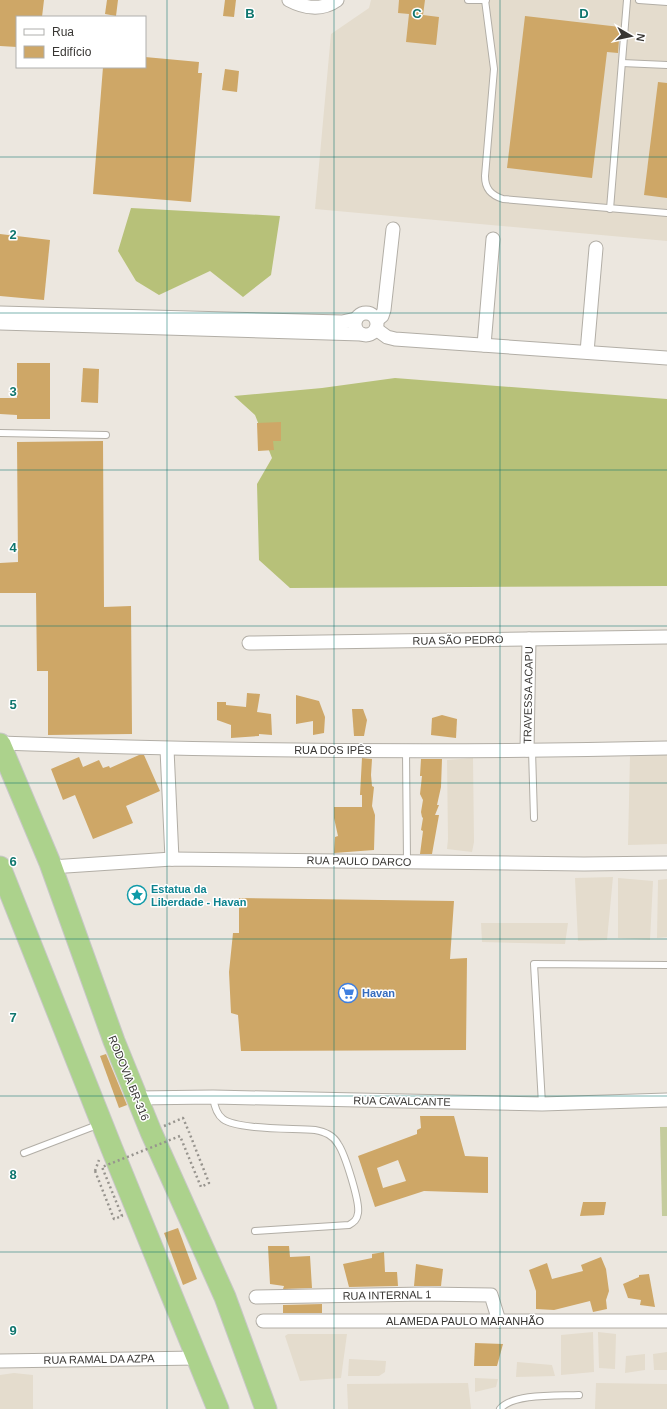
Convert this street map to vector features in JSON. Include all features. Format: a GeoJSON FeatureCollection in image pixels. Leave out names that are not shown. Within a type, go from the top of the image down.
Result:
{"type":"FeatureCollection","features":[{"type":"Feature","properties":{"kind":"highway","name":"RODOVIA BR-316"},"geometry":{"type":"LineString","coordinates":[[0,744],[51,867],[114,1041],[151,1132],[225,1297],[266,1409]]}},
{"type":"Feature","properties":{"kind":"highway"},"geometry":{"type":"LineString","coordinates":[[0,866],[101,1124],[218,1409]]}},
{"type":"Feature","properties":{"kind":"street"},"geometry":{"type":"LineString","coordinates":[[288,0],[311,8],[323,6],[337,0]]}},
{"type":"Feature","properties":{"kind":"street"},"geometry":{"type":"LineString","coordinates":[[0,323],[370,335],[377,325],[384,310],[392,229]]}},
{"type":"Feature","properties":{"kind":"street"},"geometry":{"type":"LineString","coordinates":[[484,345],[493,239]]}},
{"type":"Feature","properties":{"kind":"street"},"geometry":{"type":"LineString","coordinates":[[587,352],[596,248]]}},
{"type":"Feature","properties":{"kind":"street"},"geometry":{"type":"LineString","coordinates":[[0,312],[342,322],[356,319]]}},
{"type":"Feature","properties":{"kind":"street"},"geometry":{"type":"LineString","coordinates":[[361,334],[355,328],[356,319],[358,315],[367,312],[375,316],[377,325],[387,337],[395,339],[667,358]]}},
{"type":"Feature","properties":{"kind":"street","name":"RUA SÃO PEDRO"},"geometry":{"type":"LineString","coordinates":[[249,643],[667,637]]}},
{"type":"Feature","properties":{"kind":"street","name":"TRAVESSA ACAPU"},"geometry":{"type":"LineString","coordinates":[[529,639],[529,750]]}},
{"type":"Feature","properties":{"kind":"street","name":"RUA DOS IPÊS"},"geometry":{"type":"LineString","coordinates":[[0,744],[168,749],[529,750],[667,748]]}},
{"type":"Feature","properties":{"kind":"street"},"geometry":{"type":"LineString","coordinates":[[168,749],[172,858]]}},
{"type":"Feature","properties":{"kind":"street","name":"RUA PAULO DARCO"},"geometry":{"type":"LineString","coordinates":[[51,867],[172,858],[584,864],[667,863]]}},
{"type":"Feature","properties":{"kind":"street","name":"RUA CAVALCANTE"},"geometry":{"type":"LineString","coordinates":[[137,1098],[213,1097],[542,1104],[667,1100]]}},
{"type":"Feature","properties":{"kind":"street","name":"RUA INTERNAL 1"},"geometry":{"type":"LineString","coordinates":[[256,1297],[426,1294],[491,1295],[499,1321]]}},
{"type":"Feature","properties":{"kind":"street","name":"ALAMEDA PAULO MARANHÃO"},"geometry":{"type":"LineString","coordinates":[[263,1321],[667,1321]]}},
{"type":"Feature","properties":{"kind":"street","name":"RUA RAMAL DA AZPA"},"geometry":{"type":"LineString","coordinates":[[0,1361],[198,1358]]}},
{"type":"Feature","properties":{"kind":"lane"},"geometry":{"type":"LineString","coordinates":[[468,0],[485,0],[494,69],[485,176],[488,190],[491,194],[503,199],[667,213]]}},
{"type":"Feature","properties":{"kind":"lane"},"geometry":{"type":"LineString","coordinates":[[610,209],[627,0]]}},
{"type":"Feature","properties":{"kind":"lane"},"geometry":{"type":"LineString","coordinates":[[639,0],[667,2]]}},
{"type":"Feature","properties":{"kind":"lane"},"geometry":{"type":"LineString","coordinates":[[622,63],[667,65]]}},
{"type":"Feature","properties":{"kind":"lane"},"geometry":{"type":"LineString","coordinates":[[0,433],[106,435]]}},
{"type":"Feature","properties":{"kind":"lane"},"geometry":{"type":"LineString","coordinates":[[406,750],[407,862]]}},
{"type":"Feature","properties":{"kind":"lane","name":"TRAVESSA ACAPU"},"geometry":{"type":"LineString","coordinates":[[529,750],[534,818]]}},
{"type":"Feature","properties":{"kind":"lane"},"geometry":{"type":"LineString","coordinates":[[542,1104],[534,964],[667,965]]}},
{"type":"Feature","properties":{"kind":"lane"},"geometry":{"type":"LineString","coordinates":[[213,1097],[215,1107],[222,1119],[238,1125],[315,1130],[328,1133],[338,1143],[346,1163],[356,1198],[358,1212],[355,1221],[349,1225],[255,1231]]}},
{"type":"Feature","properties":{"kind":"lane"},"geometry":{"type":"LineString","coordinates":[[24,1153],[101,1124]]}},
{"type":"Feature","properties":{"kind":"lane"},"geometry":{"type":"LineString","coordinates":[[500,1409],[504,1404],[522,1398],[579,1396]]}},
{"type":"Feature","properties":{"kind":"path"},"geometry":{"type":"LineString","coordinates":[[95,1170],[114,1219],[122,1216],[102,1167],[180,1136],[200,1187],[209,1183],[183,1118],[151,1132]]}},
{"type":"Feature","properties":{"kind":"shaded area"},"geometry":{"type":"Polygon","coordinates":[[[371,0],[667,0],[667,241],[315,209],[331,34],[369,8],[371,0]]]}},
{"type":"Feature","properties":{"kind":"shaded area"},"geometry":{"type":"Polygon","coordinates":[[[667,753],[667,844],[628,845],[630,755],[667,753]]]}},
{"type":"Feature","properties":{"kind":"shaded area"},"geometry":{"type":"Polygon","coordinates":[[[473,758],[474,842],[472,852],[447,849],[447,760],[473,758]]]}},
{"type":"Feature","properties":{"kind":"shaded area"},"geometry":{"type":"Polygon","coordinates":[[[613,877],[607,940],[578,941],[575,878],[613,877]]]}},
{"type":"Feature","properties":{"kind":"shaded area"},"geometry":{"type":"Polygon","coordinates":[[[618,878],[653,881],[650,940],[618,938],[618,878]]]}},
{"type":"Feature","properties":{"kind":"shaded area"},"geometry":{"type":"Polygon","coordinates":[[[667,879],[667,937],[657,938],[658,880],[667,879]]]}},
{"type":"Feature","properties":{"kind":"shaded area"},"geometry":{"type":"Polygon","coordinates":[[[481,923],[568,923],[565,944],[482,942],[481,923]]]}},
{"type":"Feature","properties":{"kind":"shaded area"},"geometry":{"type":"Polygon","coordinates":[[[593,1332],[594,1372],[561,1375],[561,1335],[593,1332]]]}},
{"type":"Feature","properties":{"kind":"shaded area"},"geometry":{"type":"Polygon","coordinates":[[[598,1332],[616,1334],[615,1369],[599,1368],[598,1332]]]}},
{"type":"Feature","properties":{"kind":"shaded area"},"geometry":{"type":"Polygon","coordinates":[[[288,1334],[347,1334],[341,1378],[300,1381],[285,1336],[288,1334]]]}},
{"type":"Feature","properties":{"kind":"shaded area"},"geometry":{"type":"Polygon","coordinates":[[[667,1352],[667,1370],[654,1370],[653,1354],[667,1352]]]}},
{"type":"Feature","properties":{"kind":"shaded area"},"geometry":{"type":"Polygon","coordinates":[[[645,1354],[645,1370],[625,1373],[626,1356],[645,1354]]]}},
{"type":"Feature","properties":{"kind":"shaded area"},"geometry":{"type":"Polygon","coordinates":[[[349,1359],[386,1361],[385,1372],[379,1376],[348,1376],[349,1359]]]}},
{"type":"Feature","properties":{"kind":"shaded area"},"geometry":{"type":"Polygon","coordinates":[[[517,1362],[552,1365],[555,1376],[516,1377],[517,1362]]]}},
{"type":"Feature","properties":{"kind":"shaded area"},"geometry":{"type":"Polygon","coordinates":[[[14,1373],[33,1375],[33,1409],[0,1409],[0,1375],[14,1373]]]}},
{"type":"Feature","properties":{"kind":"shaded area"},"geometry":{"type":"Polygon","coordinates":[[[475,1378],[498,1379],[496,1387],[475,1392],[475,1378]]]}},
{"type":"Feature","properties":{"kind":"shaded area"},"geometry":{"type":"Polygon","coordinates":[[[468,1383],[471,1409],[348,1409],[347,1384],[468,1383]]]}},
{"type":"Feature","properties":{"kind":"shaded area"},"geometry":{"type":"Polygon","coordinates":[[[596,1383],[667,1384],[667,1409],[595,1409],[596,1383]]]}},
{"type":"Feature","properties":{"kind":"green space"},"geometry":{"type":"Polygon","coordinates":[[[131,208],[280,216],[271,275],[243,297],[210,271],[159,295],[136,281],[118,251],[131,208]]]}},
{"type":"Feature","properties":{"kind":"green space"},"geometry":{"type":"Polygon","coordinates":[[[395,378],[667,399],[667,586],[290,588],[259,560],[257,484],[272,458],[255,415],[234,396],[322,388],[395,378]]]}},
{"type":"Feature","properties":{"kind":"green space"},"geometry":{"type":"Polygon","coordinates":[[[660,1127],[667,1127],[667,1216],[662,1216],[660,1127]]]}},
{"type":"Feature","properties":{"kind":"building"},"geometry":{"type":"Polygon","coordinates":[[[0,0],[44,0],[42,16],[16,16],[16,47],[0,46],[0,0]]]}},
{"type":"Feature","properties":{"kind":"building"},"geometry":{"type":"Polygon","coordinates":[[[107,0],[118,0],[116,16],[105,14],[107,0]]]}},
{"type":"Feature","properties":{"kind":"building"},"geometry":{"type":"Polygon","coordinates":[[[225,0],[236,0],[234,17],[223,16],[225,0]]]}},
{"type":"Feature","properties":{"kind":"building"},"geometry":{"type":"Polygon","coordinates":[[[399,0],[425,0],[423,15],[439,17],[436,45],[406,42],[409,14],[398,13],[399,0]]]}},
{"type":"Feature","properties":{"kind":"building"},"geometry":{"type":"Polygon","coordinates":[[[525,16],[620,27],[618,53],[607,52],[592,178],[507,168],[525,16]]]}},
{"type":"Feature","properties":{"kind":"building"},"geometry":{"type":"Polygon","coordinates":[[[146,57],[199,62],[198,73],[202,73],[191,202],[93,194],[103,68],[146,68],[146,57]]]}},
{"type":"Feature","properties":{"kind":"building"},"geometry":{"type":"Polygon","coordinates":[[[225,69],[239,71],[237,92],[222,90],[225,69]]]}},
{"type":"Feature","properties":{"kind":"building"},"geometry":{"type":"Polygon","coordinates":[[[658,82],[667,83],[667,198],[644,195],[658,82]]]}},
{"type":"Feature","properties":{"kind":"building"},"geometry":{"type":"Polygon","coordinates":[[[0,234],[50,240],[44,300],[0,296],[0,234]]]}},
{"type":"Feature","properties":{"kind":"building"},"geometry":{"type":"Polygon","coordinates":[[[17,363],[50,363],[50,419],[17,419],[17,415],[0,414],[0,398],[17,398],[17,363]]]}},
{"type":"Feature","properties":{"kind":"building"},"geometry":{"type":"Polygon","coordinates":[[[83,368],[99,369],[98,403],[81,402],[83,368]]]}},
{"type":"Feature","properties":{"kind":"building"},"geometry":{"type":"Polygon","coordinates":[[[281,422],[281,441],[273,441],[274,450],[258,451],[257,423],[281,422]]]}},
{"type":"Feature","properties":{"kind":"building"},"geometry":{"type":"Polygon","coordinates":[[[103,441],[104,607],[131,606],[132,734],[48,735],[48,671],[37,671],[36,593],[0,593],[0,563],[18,562],[17,442],[103,441]]]}},
{"type":"Feature","properties":{"kind":"building"},"geometry":{"type":"Polygon","coordinates":[[[247,693],[260,694],[257,712],[271,714],[272,735],[259,734],[259,736],[231,738],[231,725],[217,720],[217,702],[226,702],[226,705],[246,707],[247,693]]]}},
{"type":"Feature","properties":{"kind":"building"},"geometry":{"type":"Polygon","coordinates":[[[296,695],[319,701],[325,717],[324,733],[313,735],[313,721],[296,724],[296,695]]]}},
{"type":"Feature","properties":{"kind":"building"},"geometry":{"type":"Polygon","coordinates":[[[352,709],[363,709],[367,720],[364,736],[354,736],[352,709]]]}},
{"type":"Feature","properties":{"kind":"building"},"geometry":{"type":"Polygon","coordinates":[[[442,715],[457,719],[456,738],[431,735],[432,718],[442,715]]]}},
{"type":"Feature","properties":{"kind":"building"},"geometry":{"type":"Polygon","coordinates":[[[139,755],[144,755],[160,791],[126,806],[133,823],[93,839],[75,795],[63,800],[51,769],[79,757],[83,767],[99,760],[103,768],[109,766],[110,768],[139,755]]]}},
{"type":"Feature","properties":{"kind":"building"},"geometry":{"type":"Polygon","coordinates":[[[362,758],[372,759],[371,775],[372,786],[374,787],[372,806],[375,815],[374,850],[334,853],[335,837],[338,836],[334,818],[334,807],[362,807],[362,795],[360,795],[362,758]]]}},
{"type":"Feature","properties":{"kind":"building"},"geometry":{"type":"Polygon","coordinates":[[[421,759],[442,759],[441,787],[437,805],[439,805],[435,815],[439,815],[432,854],[420,854],[423,831],[421,830],[423,818],[421,812],[423,800],[420,794],[422,776],[420,776],[421,759]]]}},
{"type":"Feature","properties":{"kind":"building","name":"Havan"},"geometry":{"type":"Polygon","coordinates":[[[239,898],[454,901],[450,959],[467,958],[466,1050],[241,1051],[238,1015],[231,1013],[229,972],[233,933],[239,933],[239,898]]]}},
{"type":"Feature","properties":{"kind":"building"},"geometry":{"type":"Polygon","coordinates":[[[106,1054],[127,1105],[119,1108],[100,1056],[106,1054]]]}},
{"type":"Feature","properties":{"kind":"building"},"geometry":{"type":"Polygon","coordinates":[[[420,1116],[454,1116],[465,1156],[488,1157],[488,1193],[424,1191],[375,1207],[358,1156],[417,1134],[417,1130],[421,1128],[420,1116]],[[398,1160],[377,1168],[383,1188],[406,1181],[398,1160]]]}},
{"type":"Feature","properties":{"kind":"building"},"geometry":{"type":"Polygon","coordinates":[[[583,1202],[606,1202],[604,1215],[580,1216],[583,1202]]]}},
{"type":"Feature","properties":{"kind":"building"},"geometry":{"type":"Polygon","coordinates":[[[178,1228],[197,1279],[183,1285],[164,1233],[178,1228]]]}},
{"type":"Feature","properties":{"kind":"building"},"geometry":{"type":"Polygon","coordinates":[[[268,1246],[289,1246],[290,1257],[310,1256],[312,1288],[283,1289],[284,1286],[270,1284],[268,1246]]]}},
{"type":"Feature","properties":{"kind":"building"},"geometry":{"type":"Polygon","coordinates":[[[384,1252],[385,1272],[397,1272],[398,1286],[349,1287],[343,1264],[372,1258],[372,1254],[384,1252]]]}},
{"type":"Feature","properties":{"kind":"building"},"geometry":{"type":"Polygon","coordinates":[[[601,1257],[606,1269],[609,1291],[606,1300],[607,1309],[593,1312],[590,1301],[554,1310],[536,1309],[536,1291],[529,1270],[547,1263],[552,1279],[583,1271],[581,1265],[601,1257]]]}},
{"type":"Feature","properties":{"kind":"building"},"geometry":{"type":"Polygon","coordinates":[[[416,1264],[443,1269],[441,1286],[414,1286],[416,1264]]]}},
{"type":"Feature","properties":{"kind":"building"},"geometry":{"type":"Polygon","coordinates":[[[649,1274],[655,1307],[640,1305],[641,1300],[628,1298],[623,1284],[639,1277],[639,1275],[649,1274]]]}},
{"type":"Feature","properties":{"kind":"building"},"geometry":{"type":"Polygon","coordinates":[[[322,1304],[322,1313],[283,1313],[283,1305],[322,1304]]]}},
{"type":"Feature","properties":{"kind":"building"},"geometry":{"type":"Polygon","coordinates":[[[475,1343],[503,1344],[497,1366],[474,1366],[475,1343]]]}},
{"type":"Feature","properties":{"kind":"place","name":"Estatua da Liberdade - Havan"},"geometry":{"type":"Point","coordinates":[137,895]}},
{"type":"Feature","properties":{"kind":"place","name":"Havan"},"geometry":{"type":"Point","coordinates":[348,993]}}]}
